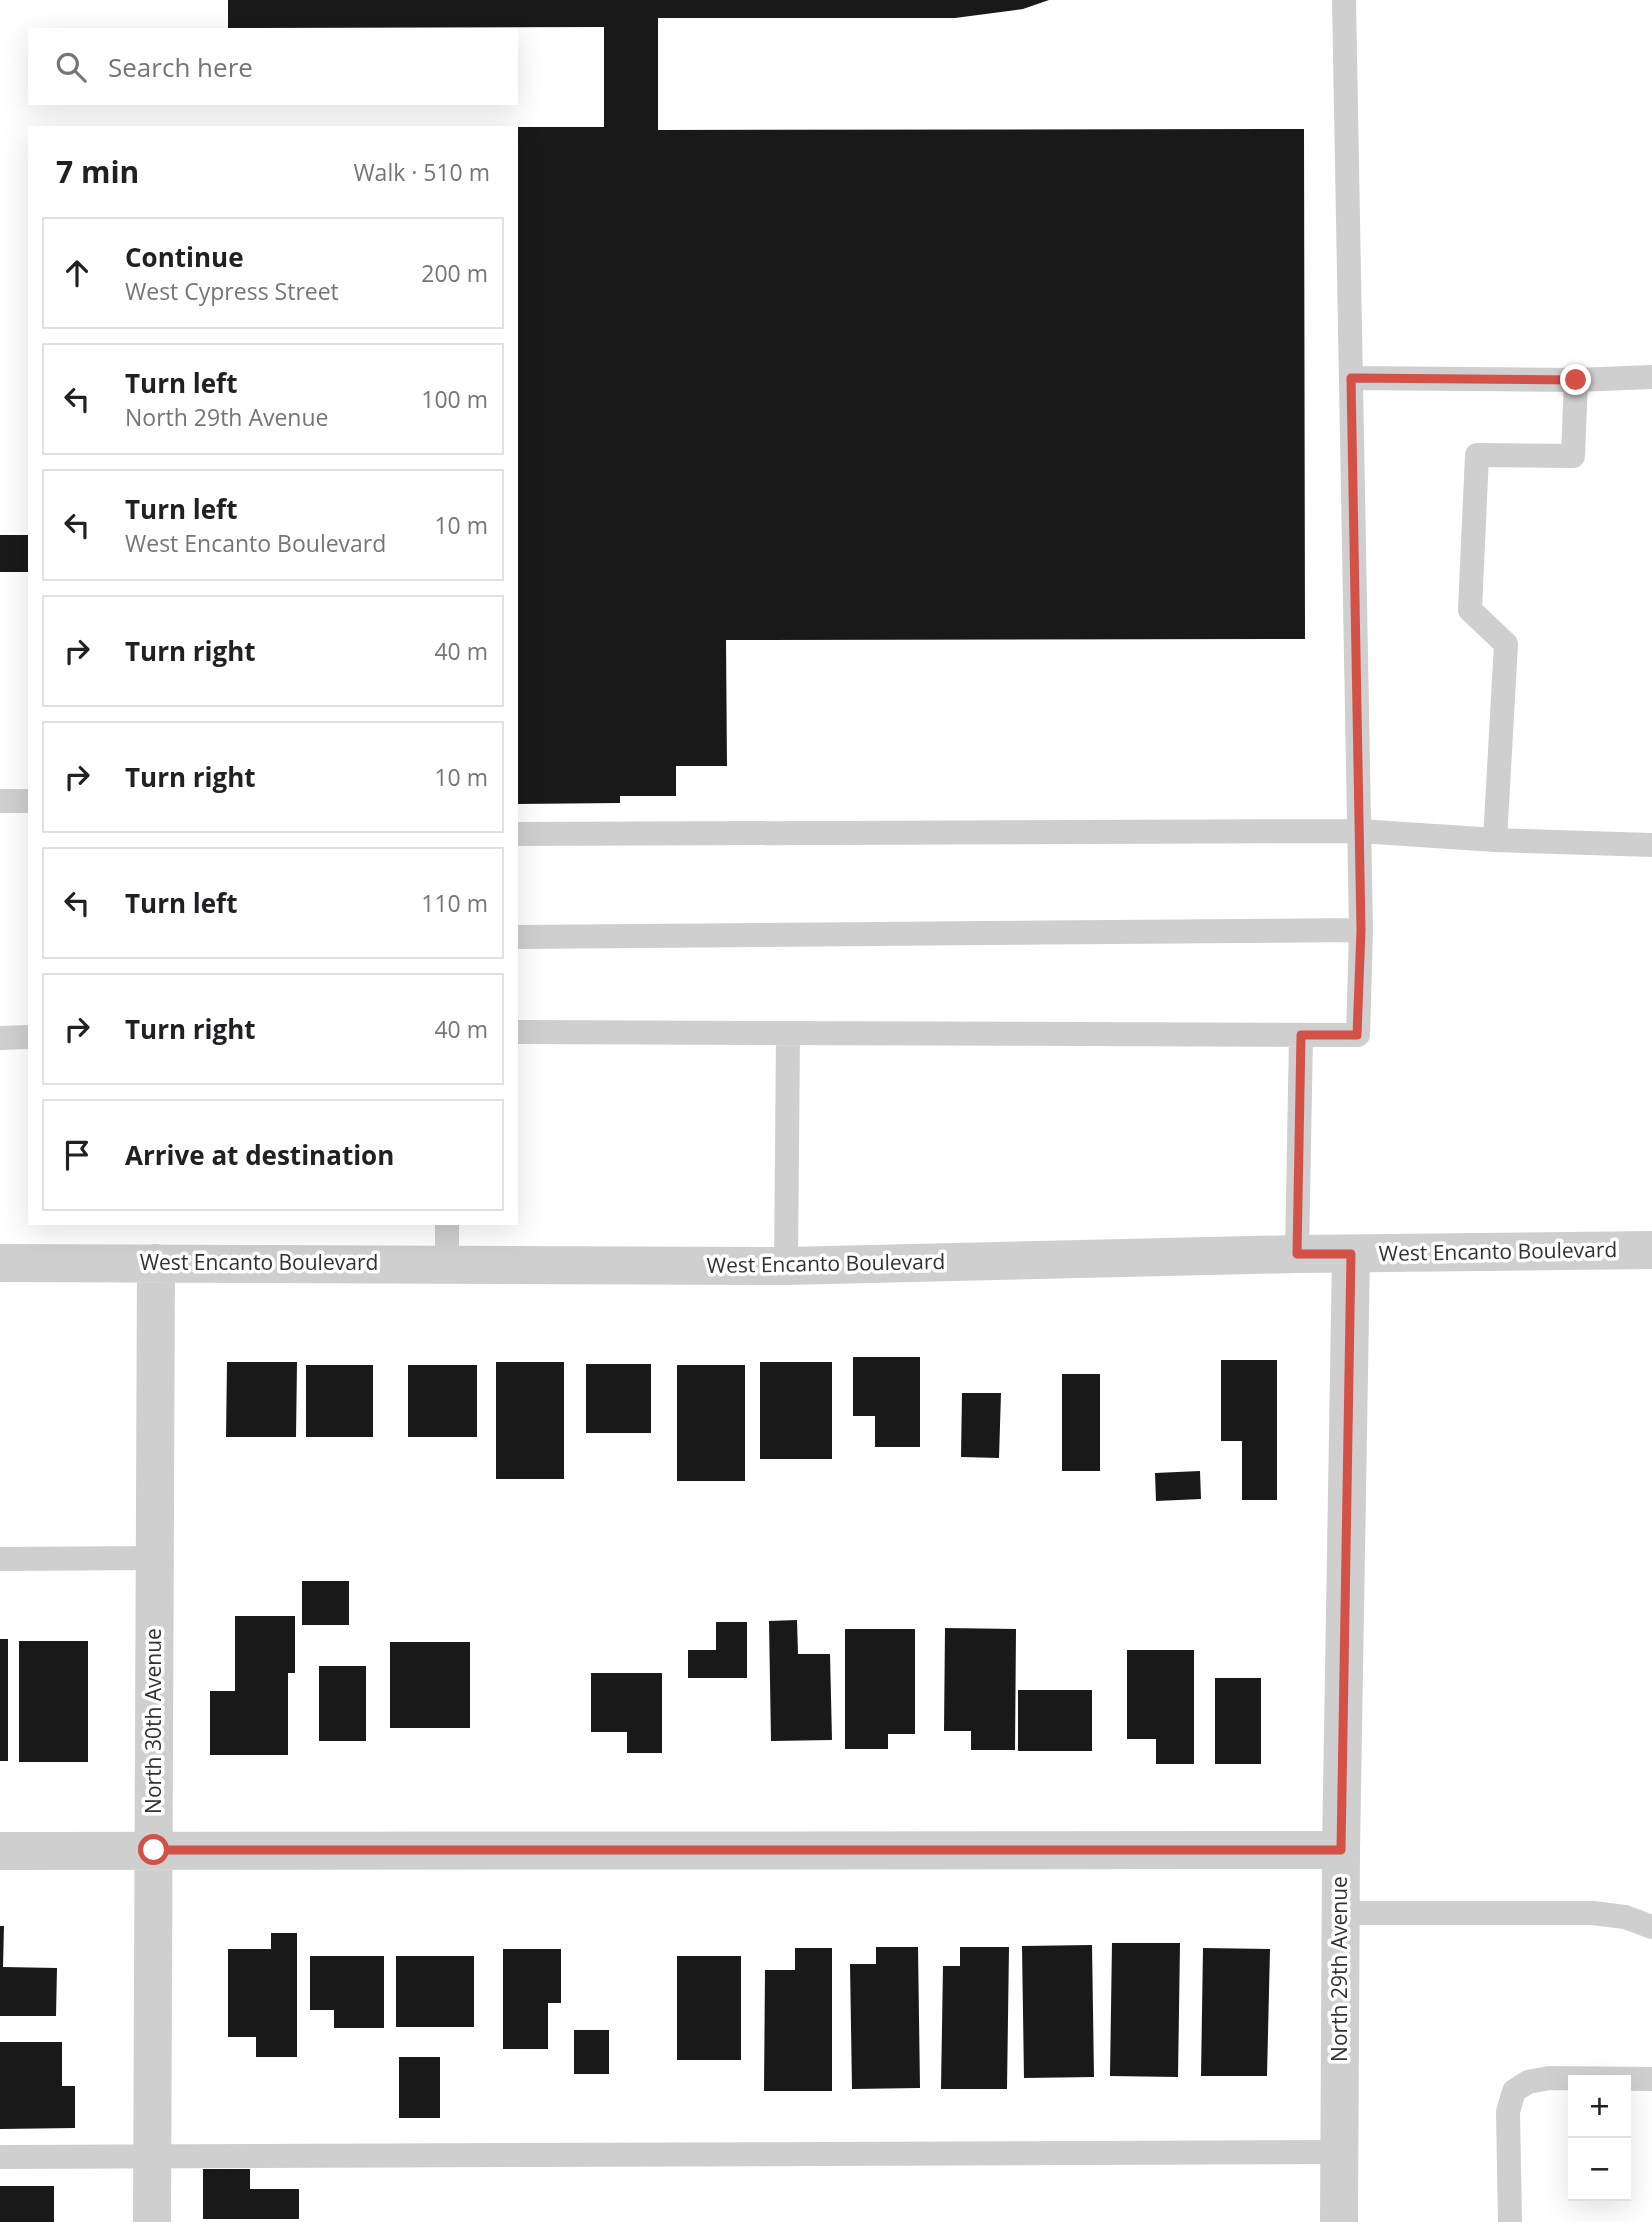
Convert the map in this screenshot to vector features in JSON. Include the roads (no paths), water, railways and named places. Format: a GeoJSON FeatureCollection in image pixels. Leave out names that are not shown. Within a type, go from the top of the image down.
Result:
{"type":"FeatureCollection","features":[{"type":"Feature","properties":{"kind":"street","name":"West Encanto Boulevard"},"geometry":{"type":"LineString","coordinates":[[0,1263],[786,1266],[1297,1254],[1652,1250]]}},
{"type":"Feature","properties":{"kind":"street","name":"North 29th Avenue"},"geometry":{"type":"LineString","coordinates":[[1339,2222],[1340,1913],[1351,1254]]}},
{"type":"Feature","properties":{"kind":"street","name":"North 30th Avenue"},"geometry":{"type":"LineString","coordinates":[[152,2222],[156,1263]]}},
{"type":"Feature","properties":{"kind":"street"},"geometry":{"type":"LineString","coordinates":[[0,1851],[1341,1850]]}},
{"type":"Feature","properties":{"kind":"lane"},"geometry":{"type":"LineString","coordinates":[[518,1032],[1357,1035],[1361,930],[1360,831],[1344,0]]}},
{"type":"Feature","properties":{"kind":"lane"},"geometry":{"type":"LineString","coordinates":[[1351,378],[1576,380],[1652,377]]}},
{"type":"Feature","properties":{"kind":"lane"},"geometry":{"type":"LineString","coordinates":[[1495,840],[1506,644],[1470,610],[1477,455],[1573,456],[1576,380]]}},
{"type":"Feature","properties":{"kind":"lane"},"geometry":{"type":"LineString","coordinates":[[0,801],[28,801]]}},
{"type":"Feature","properties":{"kind":"lane"},"geometry":{"type":"LineString","coordinates":[[518,834],[1360,831],[1495,840],[1652,845]]}},
{"type":"Feature","properties":{"kind":"lane"},"geometry":{"type":"LineString","coordinates":[[518,937],[1361,930]]}},
{"type":"Feature","properties":{"kind":"lane"},"geometry":{"type":"LineString","coordinates":[[786,1266],[788,1033]]}},
{"type":"Feature","properties":{"kind":"lane"},"geometry":{"type":"LineString","coordinates":[[1297,1254],[1301,1035]]}},
{"type":"Feature","properties":{"kind":"lane"},"geometry":{"type":"LineString","coordinates":[[0,1038],[28,1037]]}},
{"type":"Feature","properties":{"kind":"lane"},"geometry":{"type":"LineString","coordinates":[[447,1225],[447,1264]]}},
{"type":"Feature","properties":{"kind":"lane"},"geometry":{"type":"LineString","coordinates":[[0,1559],[155,1558]]}},
{"type":"Feature","properties":{"kind":"lane"},"geometry":{"type":"LineString","coordinates":[[1340,1913],[1593,1913],[1625,1917],[1652,1927]]}},
{"type":"Feature","properties":{"kind":"lane"},"geometry":{"type":"LineString","coordinates":[[1510,2222],[1508,2112],[1514,2091],[1528,2082],[1549,2078],[1652,2079]]}},
{"type":"Feature","properties":{"kind":"lane"},"geometry":{"type":"LineString","coordinates":[[0,2157],[1339,2152]]}}]}
